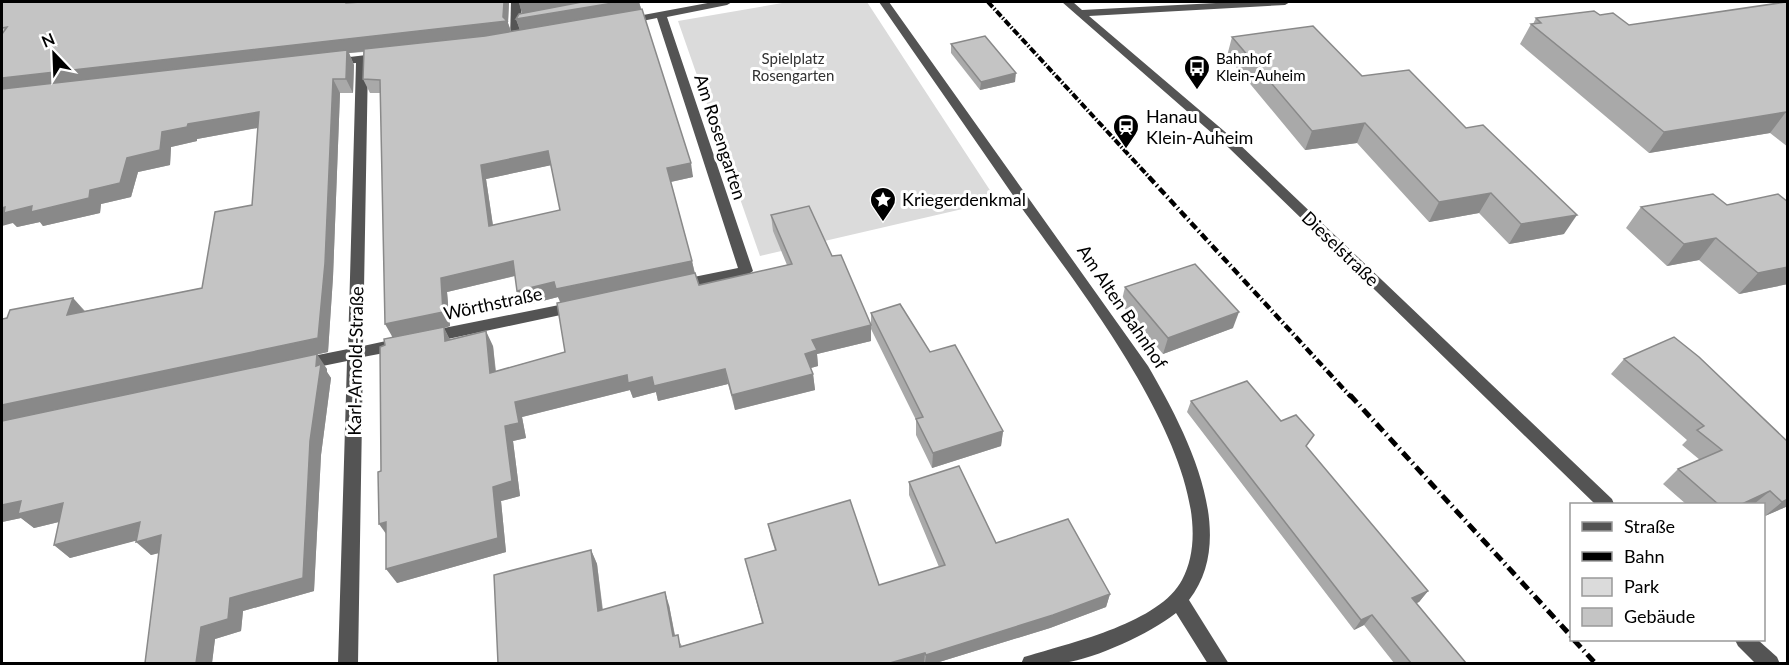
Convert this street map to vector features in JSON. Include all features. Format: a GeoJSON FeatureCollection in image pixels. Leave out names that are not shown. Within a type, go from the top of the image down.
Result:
{"type":"FeatureCollection","features":[{"type":"Feature","properties":{"kind":"street"},"geometry":{"type":"LineString","coordinates":[[516,2],[521,23],[516,40]]}},
{"type":"Feature","properties":{"kind":"street"},"geometry":{"type":"LineString","coordinates":[[617,22],[727,2]]}},
{"type":"Feature","properties":{"kind":"street","name":"Am Alten Bahnhof"},"geometry":{"type":"LineString","coordinates":[[884,2],[1143,370],[1177,433],[1189,468],[1198,507],[1200,541],[1190,583],[1178,600]]}},
{"type":"Feature","properties":{"kind":"street","name":"Dieselstraße"},"geometry":{"type":"LineString","coordinates":[[1067,2],[1233,145],[1604,503]]}},
{"type":"Feature","properties":{"kind":"street"},"geometry":{"type":"LineString","coordinates":[[1080,13],[1285,2]]}},
{"type":"Feature","properties":{"kind":"street","name":"Am Rosengarten"},"geometry":{"type":"LineString","coordinates":[[661,14],[746,271],[666,287]]}},
{"type":"Feature","properties":{"kind":"street"},"geometry":{"type":"LineString","coordinates":[[316,64],[397,55]]}},
{"type":"Feature","properties":{"kind":"street","name":"Karl-Arnold-Straße"},"geometry":{"type":"LineString","coordinates":[[348,663],[357,353],[362,59]]}},
{"type":"Feature","properties":{"kind":"street","name":"Wörthstraße"},"geometry":{"type":"LineString","coordinates":[[288,368],[597,302]]}},
{"type":"Feature","properties":{"kind":"street"},"geometry":{"type":"LineString","coordinates":[[1031,663],[1116,637],[1166,611],[1178,600],[1219,663]]}},
{"type":"Feature","properties":{"kind":"street"},"geometry":{"type":"LineString","coordinates":[[1747,641],[1770,663]]}},
{"type":"Feature","properties":{"kind":"green space","name":"Spielplatz Rosengarten"},"geometry":{"type":"Polygon","coordinates":[[[788,2],[867,2],[997,201],[760,256],[678,21],[788,2]]]}},
{"type":"Feature","properties":{"kind":"building"},"geometry":{"type":"Polygon","coordinates":[[[2,2],[504,2],[503,17],[507,21],[2,78],[2,34],[7,27],[2,28],[2,2]]]}},
{"type":"Feature","properties":{"kind":"building"},"geometry":{"type":"Polygon","coordinates":[[[582,2],[619,2],[516,19],[519,14],[582,2]]]}},
{"type":"Feature","properties":{"kind":"building"},"geometry":{"type":"Polygon","coordinates":[[[1788,3],[1788,113],[1664,132],[1531,24],[1541,23],[1536,18],[1594,11],[1600,15],[1613,13],[1629,25],[1788,3]]]}},
{"type":"Feature","properties":{"kind":"building"},"geometry":{"type":"Polygon","coordinates":[[[642,9],[691,163],[667,168],[692,261],[556,289],[554,282],[517,291],[513,261],[441,278],[443,312],[385,324],[380,80],[363,79],[364,49],[485,36],[642,9]],[[548,151],[481,165],[489,226],[560,210],[548,151]]]}},
{"type":"Feature","properties":{"kind":"building"},"geometry":{"type":"Polygon","coordinates":[[[1313,26],[1362,76],[1409,70],[1466,128],[1483,125],[1577,215],[1521,224],[1491,193],[1439,202],[1365,123],[1312,131],[1232,37],[1313,26]]]}},
{"type":"Feature","properties":{"kind":"building"},"geometry":{"type":"Polygon","coordinates":[[[985,36],[1016,73],[981,82],[951,44],[985,36]]]}},
{"type":"Feature","properties":{"kind":"building"},"geometry":{"type":"Polygon","coordinates":[[[347,50],[346,79],[333,79],[325,263],[318,338],[2,405],[2,319],[7,318],[10,310],[73,298],[67,315],[202,288],[215,212],[252,205],[259,112],[188,124],[187,127],[162,132],[160,150],[127,158],[120,183],[90,190],[89,198],[31,212],[32,206],[4,213],[5,207],[2,208],[2,89],[347,50]]]}},
{"type":"Feature","properties":{"kind":"building"},"geometry":{"type":"Polygon","coordinates":[[[1713,194],[1727,205],[1778,194],[1788,202],[1788,267],[1758,273],[1716,238],[1684,244],[1641,207],[1713,194]]]}},
{"type":"Feature","properties":{"kind":"building"},"geometry":{"type":"Polygon","coordinates":[[[809,206],[832,256],[841,255],[871,325],[812,340],[817,350],[805,354],[813,374],[732,395],[725,369],[654,386],[652,377],[628,383],[627,375],[515,402],[519,423],[505,426],[512,481],[493,487],[498,538],[386,569],[386,522],[379,524],[378,472],[381,471],[380,347],[385,345],[384,339],[444,327],[445,341],[486,331],[490,373],[565,352],[557,303],[695,273],[699,285],[792,264],[771,215],[809,206]]]}},
{"type":"Feature","properties":{"kind":"building"},"geometry":{"type":"Polygon","coordinates":[[[1195,264],[1239,312],[1168,338],[1125,287],[1195,264]]]}},
{"type":"Feature","properties":{"kind":"building"},"geometry":{"type":"Polygon","coordinates":[[[900,304],[930,352],[955,345],[1003,431],[933,453],[916,419],[923,417],[871,313],[900,304]]]}},
{"type":"Feature","properties":{"kind":"building"},"geometry":{"type":"Polygon","coordinates":[[[1674,337],[1699,357],[1788,442],[1788,499],[1782,502],[1770,491],[1744,503],[1717,503],[1678,469],[1722,450],[1697,430],[1704,426],[1624,359],[1674,337]]]}},
{"type":"Feature","properties":{"kind":"building"},"geometry":{"type":"Polygon","coordinates":[[[317,354],[316,366],[321,364],[310,441],[303,578],[230,598],[228,619],[201,627],[196,663],[145,663],[161,535],[136,542],[140,522],[54,545],[63,503],[18,514],[21,501],[2,505],[2,421],[317,354]]]}},
{"type":"Feature","properties":{"kind":"building"},"geometry":{"type":"Polygon","coordinates":[[[1247,381],[1281,421],[1296,415],[1314,435],[1306,446],[1428,591],[1412,598],[1466,663],[1411,663],[1372,615],[1361,620],[1191,401],[1247,381]]]}},
{"type":"Feature","properties":{"kind":"building"},"geometry":{"type":"Polygon","coordinates":[[[959,466],[996,543],[1068,519],[1110,594],[1053,615],[926,655],[925,653],[890,663],[498,663],[494,575],[591,550],[598,611],[665,592],[673,636],[678,635],[680,647],[763,623],[745,559],[776,550],[768,524],[850,500],[879,585],[945,565],[909,482],[959,466]]]}},
{"type":"Feature","properties":{"kind":"railway"},"geometry":{"type":"LineString","coordinates":[[988,2],[1150,178]]}},
{"type":"Feature","properties":{"kind":"railway"},"geometry":{"type":"LineString","coordinates":[[1149,177],[1351,397]]}},
{"type":"Feature","properties":{"kind":"railway"},"geometry":{"type":"LineString","coordinates":[[1350,395],[1570,635]]}},
{"type":"Feature","properties":{"kind":"railway"},"geometry":{"type":"LineString","coordinates":[[1575,641],[1596,664]]}},
{"type":"Feature","properties":{"kind":"place","name":"Bahnhof Klein-Auheim"},"geometry":{"type":"Point","coordinates":[1197,91]}},
{"type":"Feature","properties":{"kind":"place","name":"Hanau Klein-Auheim"},"geometry":{"type":"Point","coordinates":[1126,150]}},
{"type":"Feature","properties":{"kind":"place","name":"Kriegerdenkmal"},"geometry":{"type":"Point","coordinates":[883,223]}}]}
